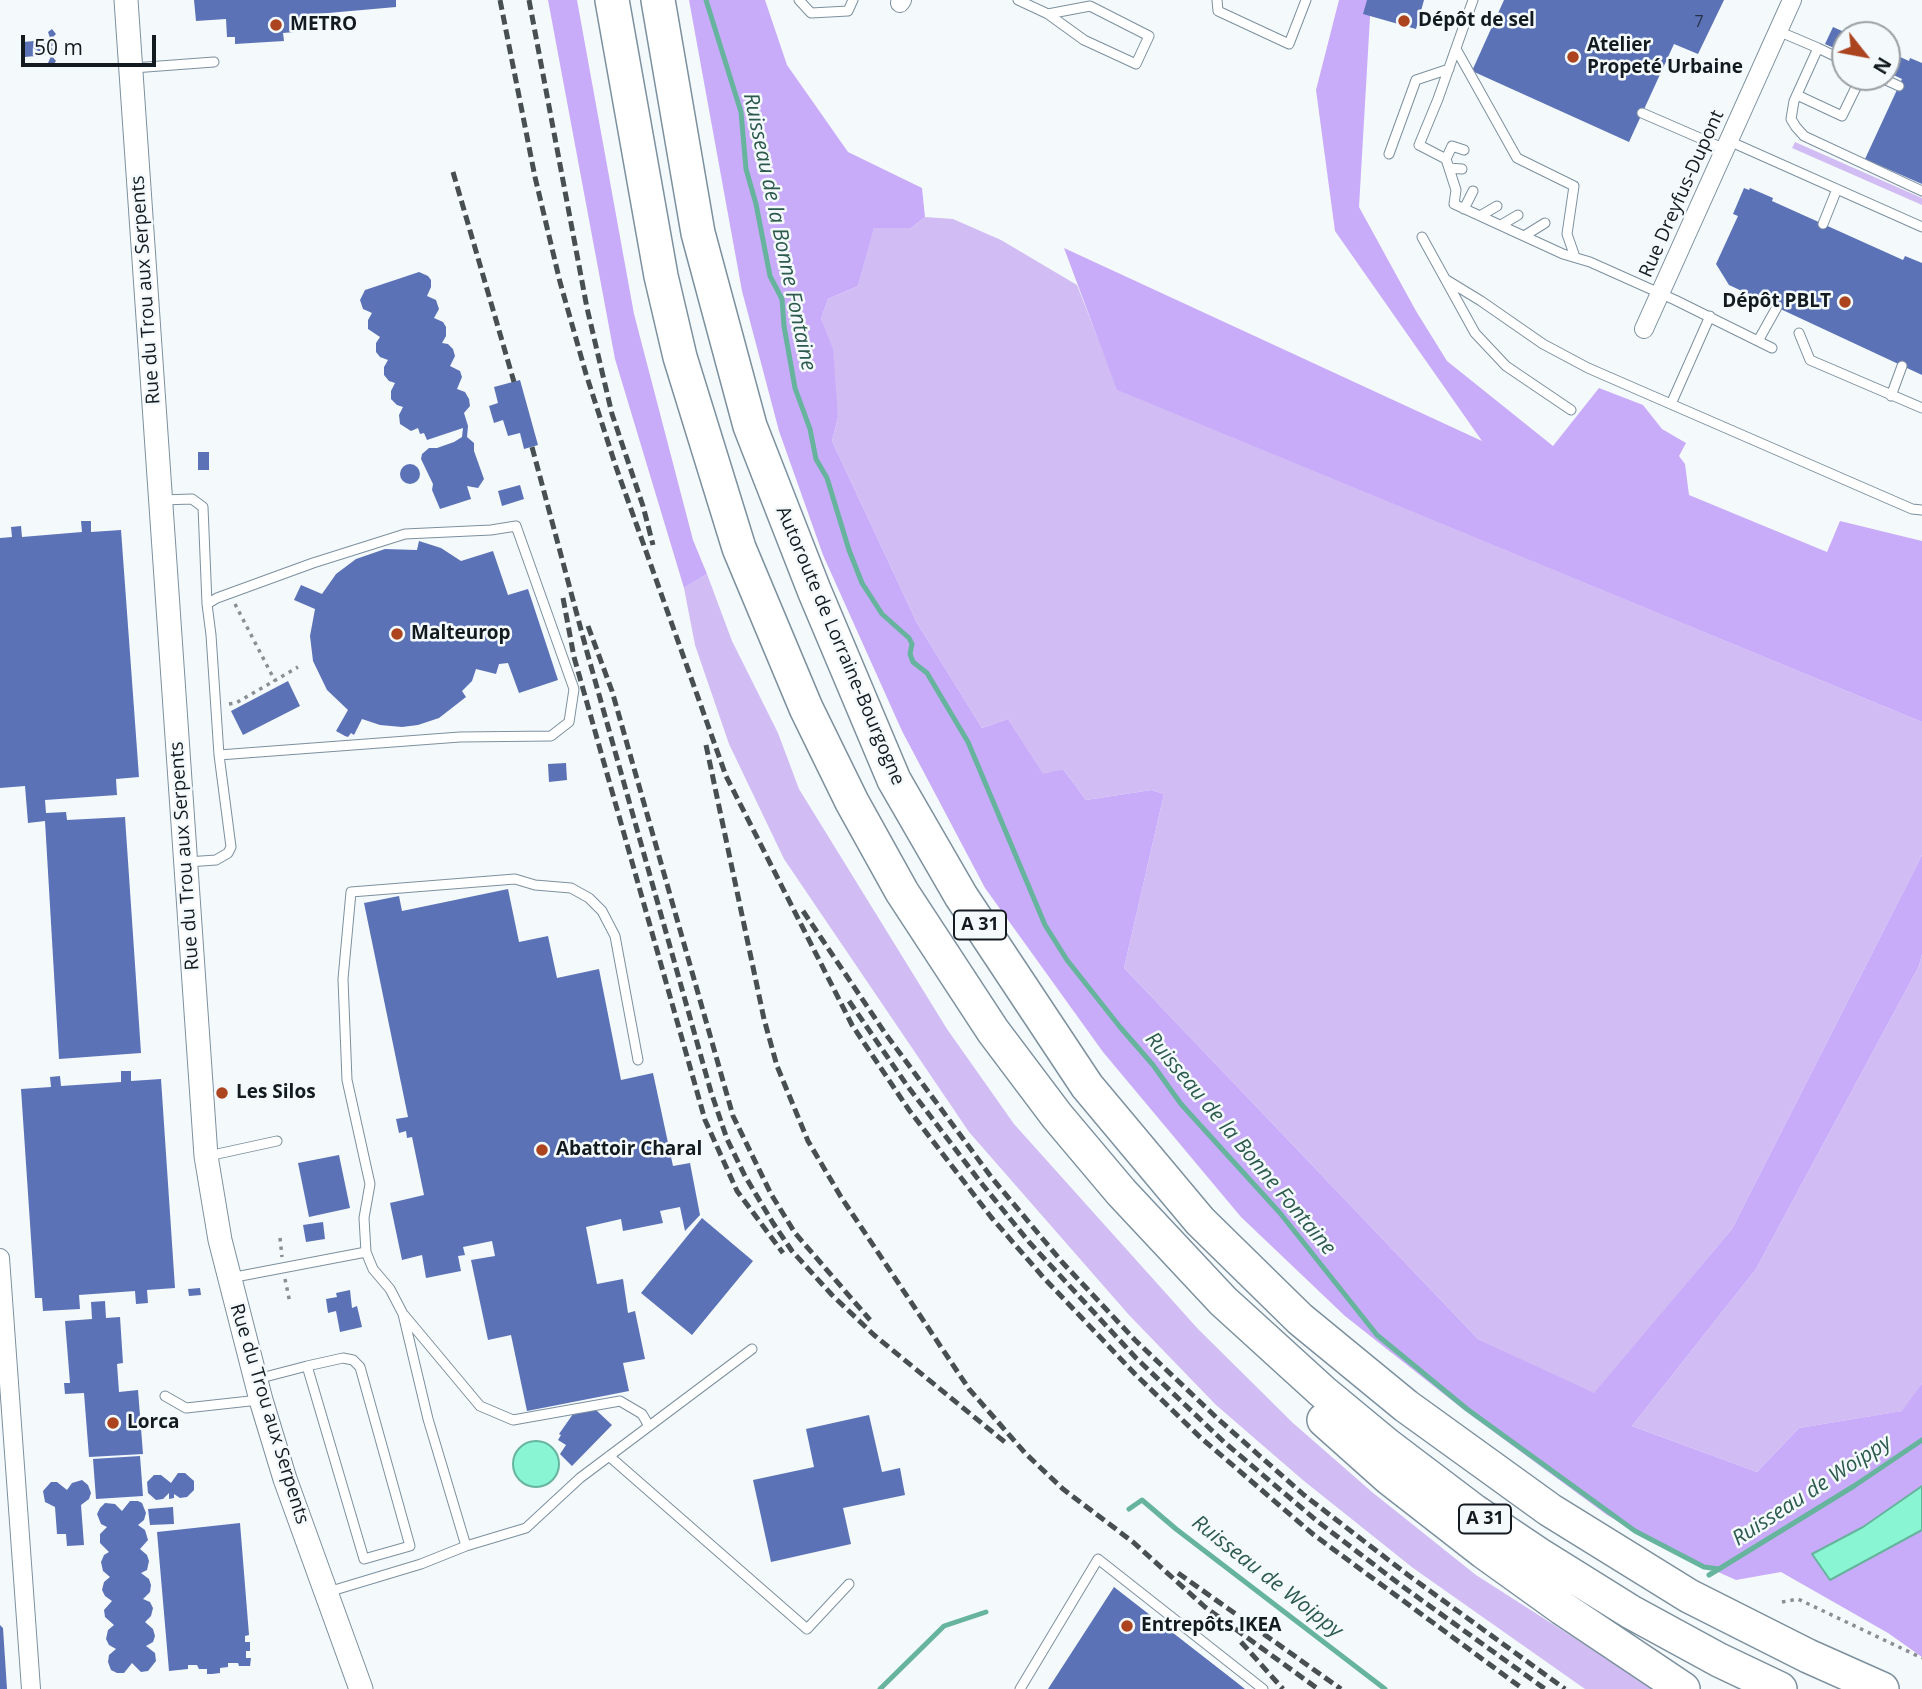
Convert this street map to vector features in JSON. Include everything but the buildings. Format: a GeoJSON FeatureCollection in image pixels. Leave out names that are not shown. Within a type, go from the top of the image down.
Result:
{"type":"FeatureCollection","features":[{"type":"Feature","properties":{"kind":"highway","name":"A 31"},"geometry":{"type":"LineString","coordinates":[[612,0],[654,235],[680,357],[739,548],[806,708],[852,802],[902,892],[993,1031],[1057,1116],[1121,1192],[1223,1301],[1323,1392],[1474,1511],[1538,1554],[1631,1612],[1719,1660],[1780,1689]]}},
{"type":"Feature","properties":{"kind":"highway","name":"Autoroute de Lorraine-Bourgogne"},"geometry":{"type":"LineString","coordinates":[[658,0],[698,233],[750,426],[814,590],[894,780],[961,896],[1087,1086],[1200,1221],[1300,1319],[1406,1406],[1550,1510],[1689,1595],[1808,1656],[1882,1689]]}},
{"type":"Feature","properties":{"kind":"highway"},"geometry":{"type":"LineString","coordinates":[[1223,1301],[1256,1351],[1314,1412],[1389,1479],[1562,1608],[1683,1689]]}},
{"type":"Feature","properties":{"kind":"street","name":"Rue du Trou aux Serpents"},"geometry":{"type":"LineString","coordinates":[[126,0],[206,1156],[229,1278],[258,1390],[361,1689]]}},
{"type":"Feature","properties":{"kind":"street","name":"Rue Dreyfus-Dupont"},"geometry":{"type":"LineString","coordinates":[[1644,329],[1778,31],[1788,1]]}},
{"type":"Feature","properties":{"kind":"street"},"geometry":{"type":"LineString","coordinates":[[0,1258],[31,1689]]}},
{"type":"Feature","properties":{"kind":"lane"},"geometry":{"type":"LineString","coordinates":[[799,0],[811,13],[848,11],[853,0]]}},
{"type":"Feature","properties":{"kind":"lane"},"geometry":{"type":"LineString","coordinates":[[1018,0],[1048,14],[1084,40],[1136,64],[1149,36],[1090,6],[1048,14]]}},
{"type":"Feature","properties":{"kind":"lane"},"geometry":{"type":"LineString","coordinates":[[1217,0],[1218,11],[1289,44],[1306,0]]}},
{"type":"Feature","properties":{"kind":"lane"},"geometry":{"type":"LineString","coordinates":[[1462,169],[1419,145],[1473,0]]}},
{"type":"Feature","properties":{"kind":"lane"},"geometry":{"type":"LineString","coordinates":[[1778,31],[1831,54]]}},
{"type":"Feature","properties":{"kind":"lane"},"geometry":{"type":"LineString","coordinates":[[1818,48],[1797,95],[1791,119],[1796,127],[1804,135],[1854,161],[1922,191]]}},
{"type":"Feature","properties":{"kind":"lane"},"geometry":{"type":"LineString","coordinates":[[1456,49],[1517,158],[1574,186],[1567,234],[1575,257]]}},
{"type":"Feature","properties":{"kind":"lane"},"geometry":{"type":"LineString","coordinates":[[131,68],[214,62]]}},
{"type":"Feature","properties":{"kind":"lane"},"geometry":{"type":"LineString","coordinates":[[1389,154],[1416,80],[1449,69]]}},
{"type":"Feature","properties":{"kind":"lane"},"geometry":{"type":"LineString","coordinates":[[1797,95],[1842,116],[1854,91]]}},
{"type":"Feature","properties":{"kind":"lane"},"geometry":{"type":"LineString","coordinates":[[1642,113],[1727,145],[1922,227]]}},
{"type":"Feature","properties":{"kind":"lane"},"geometry":{"type":"LineString","coordinates":[[1464,150],[1452,146],[1447,163],[1456,190],[1454,204],[1524,236],[1590,261],[1710,316],[1772,348]]}},
{"type":"Feature","properties":{"kind":"lane"},"geometry":{"type":"LineString","coordinates":[[1823,224],[1837,190]]}},
{"type":"Feature","properties":{"kind":"lane"},"geometry":{"type":"LineString","coordinates":[[1464,209],[1473,191]]}},
{"type":"Feature","properties":{"kind":"lane"},"geometry":{"type":"LineString","coordinates":[[1480,216],[1497,206]]}},
{"type":"Feature","properties":{"kind":"lane"},"geometry":{"type":"LineString","coordinates":[[1501,225],[1518,215]]}},
{"type":"Feature","properties":{"kind":"lane"},"geometry":{"type":"LineString","coordinates":[[1524,236],[1545,223]]}},
{"type":"Feature","properties":{"kind":"lane"},"geometry":{"type":"LineString","coordinates":[[1422,237],[1475,333],[1506,366],[1571,410]]}},
{"type":"Feature","properties":{"kind":"lane"},"geometry":{"type":"LineString","coordinates":[[1445,279],[1543,344],[1588,368],[1912,509],[1922,510]]}},
{"type":"Feature","properties":{"kind":"lane"},"geometry":{"type":"LineString","coordinates":[[1758,341],[1777,307]]}},
{"type":"Feature","properties":{"kind":"lane"},"geometry":{"type":"LineString","coordinates":[[1671,404],[1710,316]]}},
{"type":"Feature","properties":{"kind":"lane"},"geometry":{"type":"LineString","coordinates":[[1798,333],[1810,360],[1922,408]]}},
{"type":"Feature","properties":{"kind":"lane"},"geometry":{"type":"LineString","coordinates":[[1891,396],[1902,366]]}},
{"type":"Feature","properties":{"kind":"lane"},"geometry":{"type":"LineString","coordinates":[[161,500],[192,499],[203,508],[207,604],[219,755],[231,847],[228,853],[216,860],[186,862]]}},
{"type":"Feature","properties":{"kind":"lane"},"geometry":{"type":"LineString","coordinates":[[207,604],[313,563],[405,534],[491,530],[516,526],[574,690],[569,722],[551,736],[460,737],[219,755]]}},
{"type":"Feature","properties":{"kind":"lane"},"geometry":{"type":"LineString","coordinates":[[638,1060],[615,936],[602,911],[589,898],[571,888],[535,885],[515,879],[351,892],[343,979],[347,1080],[370,1184],[364,1218],[366,1252],[373,1269],[390,1289],[403,1314],[480,1406],[513,1420],[620,1401],[642,1414],[649,1426]]}},
{"type":"Feature","properties":{"kind":"lane"},"geometry":{"type":"LineString","coordinates":[[206,1156],[277,1141]]}},
{"type":"Feature","properties":{"kind":"lane"},"geometry":{"type":"LineString","coordinates":[[229,1278],[366,1252]]}},
{"type":"Feature","properties":{"kind":"lane"},"geometry":{"type":"LineString","coordinates":[[403,1314],[428,1419],[466,1546]]}},
{"type":"Feature","properties":{"kind":"lane"},"geometry":{"type":"LineString","coordinates":[[326,1593],[526,1528],[580,1478],[752,1349]]}},
{"type":"Feature","properties":{"kind":"lane"},"geometry":{"type":"LineString","coordinates":[[165,1396],[186,1408],[258,1390],[307,1366],[343,1358],[353,1360],[360,1367],[410,1546],[364,1559],[307,1366]]}},
{"type":"Feature","properties":{"kind":"lane"},"geometry":{"type":"LineString","coordinates":[[609,1456],[807,1629],[849,1584]]}},
{"type":"Feature","properties":{"kind":"lane"},"geometry":{"type":"LineString","coordinates":[[1020,1689],[1098,1559],[1263,1689]]}},
{"type":"Feature","properties":{"kind":"path"},"geometry":{"type":"LineString","coordinates":[[230,593],[275,681]]}},
{"type":"Feature","properties":{"kind":"path"},"geometry":{"type":"LineString","coordinates":[[216,705],[236,704],[298,667]]}},
{"type":"Feature","properties":{"kind":"path"},"geometry":{"type":"LineString","coordinates":[[1782,1602],[1798,1600],[1922,1658]]}},
{"type":"Feature","properties":{"kind":"shaded area"},"geometry":{"type":"Polygon","coordinates":[[[548,0],[577,0],[634,314],[693,540],[707,574],[684,588],[615,359],[548,0]]]}},
{"type":"Feature","properties":{"kind":"shaded area"},"geometry":{"type":"Polygon","coordinates":[[[689,0],[765,0],[787,65],[848,152],[922,188],[925,217],[911,228],[874,228],[858,286],[828,299],[821,319],[833,349],[838,417],[832,441],[917,623],[982,728],[1008,719],[1043,774],[1063,769],[1086,800],[1151,790],[1164,794],[1124,968],[1478,1339],[1594,1393],[1732,1229],[1922,855],[1922,954],[1919,966],[1756,1269],[1632,1426],[1757,1472],[1799,1428],[1902,1411],[1922,1383],[1922,1486],[1863,1527],[1812,1555],[1881,1551],[1922,1530],[1922,1657],[1888,1633],[1781,1572],[1736,1580],[1660,1546],[1607,1515],[1464,1410],[1345,1316],[1241,1217],[1103,1052],[985,888],[902,731],[823,555],[779,431],[742,291],[689,0]]]}},
{"type":"Feature","properties":{"kind":"shaded area"},"geometry":{"type":"Polygon","coordinates":[[[1339,0],[1371,0],[1359,207],[1416,311],[1447,361],[1553,446],[1599,388],[1643,405],[1662,429],[1686,443],[1679,456],[1685,464],[1689,495],[1827,552],[1840,521],[1922,541],[1922,722],[1117,390],[1064,248],[1482,441],[1335,231],[1316,90],[1339,0]]]}},
{"type":"Feature","properties":{"kind":"shaded area"},"geometry":{"type":"Polygon","coordinates":[[[1795,142],[1922,198],[1922,205],[1792,148],[1795,142]]]}},
{"type":"Feature","properties":{"kind":"shaded area"},"geometry":{"type":"Polygon","coordinates":[[[925,217],[953,219],[1001,240],[1077,285],[1118,390],[1922,722],[1922,855],[1732,1229],[1594,1394],[1478,1339],[1124,968],[1164,794],[1151,790],[1086,800],[1063,769],[1043,775],[1008,719],[982,728],[917,623],[832,441],[838,417],[821,319],[828,299],[858,286],[874,227],[911,228],[925,217]]]}},
{"type":"Feature","properties":{"kind":"shaded area"},"geometry":{"type":"Polygon","coordinates":[[[707,574],[732,641],[778,733],[799,789],[947,1029],[1014,1124],[1198,1329],[1293,1423],[1372,1492],[1476,1575],[1654,1689],[1585,1689],[1413,1568],[1304,1481],[1216,1405],[1129,1315],[969,1132],[784,859],[729,744],[695,645],[684,588],[707,574]]]}},
{"type":"Feature","properties":{"kind":"shaded area"},"geometry":{"type":"Polygon","coordinates":[[[1922,954],[1922,1383],[1903,1411],[1799,1428],[1757,1472],[1632,1426],[1756,1269],[1919,966],[1922,954]]]}},
{"type":"Feature","properties":{"kind":"shaded area"},"geometry":{"type":"Polygon","coordinates":[[[536,1441],[552,1448],[559,1464],[552,1480],[536,1487],[520,1480],[513,1464],[520,1448],[536,1441]]]}},
{"type":"Feature","properties":{"kind":"shaded area"},"geometry":{"type":"Polygon","coordinates":[[[1922,1486],[1922,1530],[1830,1580],[1812,1554],[1863,1527],[1922,1486]]]}},
{"type":"Feature","properties":{"kind":"waterway","name":"Ruisseau de la Bonne Fontaine"},"geometry":{"type":"LineString","coordinates":[[706,0],[741,112],[746,169],[770,276],[782,299],[795,388],[810,429],[816,459],[827,478],[849,550],[862,583],[882,614],[909,638],[913,662],[927,673],[968,742],[1045,925],[1067,960],[1153,1065],[1181,1104],[1280,1213],[1377,1335],[1467,1409],[1635,1531],[1704,1567],[1719,1569],[1709,1575]]}},
{"type":"Feature","properties":{"kind":"waterway","name":"Ruisseau de Woippy"},"geometry":{"type":"LineString","coordinates":[[1719,1569],[1854,1486],[1922,1440]]}},
{"type":"Feature","properties":{"kind":"waterway","name":"Ruisseau de Woippy"},"geometry":{"type":"LineString","coordinates":[[1129,1509],[1142,1500],[1385,1689]]}},
{"type":"Feature","properties":{"kind":"waterway","name":"Ruisseau de Woippy"},"geometry":{"type":"LineString","coordinates":[[880,1689],[944,1626],[986,1612]]}},
{"type":"Feature","properties":{"kind":"railway"},"geometry":{"type":"LineString","coordinates":[[500,0],[535,177],[560,282],[616,467],[726,776],[852,1025],[909,1110],[991,1217],[1043,1277],[1135,1374],[1201,1438],[1314,1535],[1523,1689]]}},
{"type":"Feature","properties":{"kind":"railway"},"geometry":{"type":"LineString","coordinates":[[529,0],[587,308],[612,414],[643,506],[653,545]]}},
{"type":"Feature","properties":{"kind":"railway"},"geometry":{"type":"LineString","coordinates":[[453,172],[514,382]]}},
{"type":"Feature","properties":{"kind":"railway"},"geometry":{"type":"LineString","coordinates":[[532,447],[587,652],[711,1092],[727,1139],[773,1223],[792,1251],[832,1295],[874,1335],[1006,1443]]}},
{"type":"Feature","properties":{"kind":"railway"},"geometry":{"type":"LineString","coordinates":[[563,598],[574,657],[705,1120],[737,1191],[783,1253]]}},
{"type":"Feature","properties":{"kind":"railway"},"geometry":{"type":"LineString","coordinates":[[588,626],[612,691],[733,1116],[771,1194],[795,1233],[870,1320]]}},
{"type":"Feature","properties":{"kind":"railway"},"geometry":{"type":"LineString","coordinates":[[706,745],[764,1019],[777,1066],[808,1141],[841,1197],[969,1389],[1026,1454],[1063,1489],[1133,1542],[1205,1607],[1318,1689]]}},
{"type":"Feature","properties":{"kind":"railway"},"geometry":{"type":"LineString","coordinates":[[803,911],[885,1033],[992,1178],[1062,1262],[1135,1340],[1218,1419],[1304,1495],[1408,1575],[1565,1689]]}},
{"type":"Feature","properties":{"kind":"railway"},"geometry":{"type":"LineString","coordinates":[[849,1001],[906,1084],[978,1179],[1029,1242],[1136,1358],[1224,1442],[1317,1521],[1545,1689]]}},
{"type":"Feature","properties":{"kind":"railway"},"geometry":{"type":"LineString","coordinates":[[1178,1573],[1341,1689]]}},
{"type":"Feature","properties":{"kind":"railway"},"geometry":{"type":"LineString","coordinates":[[1241,1642],[1283,1689]]}},
{"type":"Feature","properties":{"kind":"place","name":"Dépôt de sel"},"geometry":{"type":"Point","coordinates":[1404,21]}},
{"type":"Feature","properties":{"kind":"place","name":"METRO"},"geometry":{"type":"Point","coordinates":[276,25]}},
{"type":"Feature","properties":{"kind":"place","name":"Atelier Propeté Urbaine"},"geometry":{"type":"Point","coordinates":[1573,57]}},
{"type":"Feature","properties":{"kind":"place","name":"Dépôt PBLT"},"geometry":{"type":"Point","coordinates":[1845,302]}},
{"type":"Feature","properties":{"kind":"place","name":"Malteurop"},"geometry":{"type":"Point","coordinates":[397,634]}},
{"type":"Feature","properties":{"kind":"place","name":"Les Silos"},"geometry":{"type":"Point","coordinates":[222,1093]}},
{"type":"Feature","properties":{"kind":"place","name":"Abattoir Charal"},"geometry":{"type":"Point","coordinates":[542,1150]}},
{"type":"Feature","properties":{"kind":"place","name":"Lorca"},"geometry":{"type":"Point","coordinates":[113,1423]}},
{"type":"Feature","properties":{"kind":"place","name":"Entrepôts IKEA"},"geometry":{"type":"Point","coordinates":[1127,1626]}}]}
